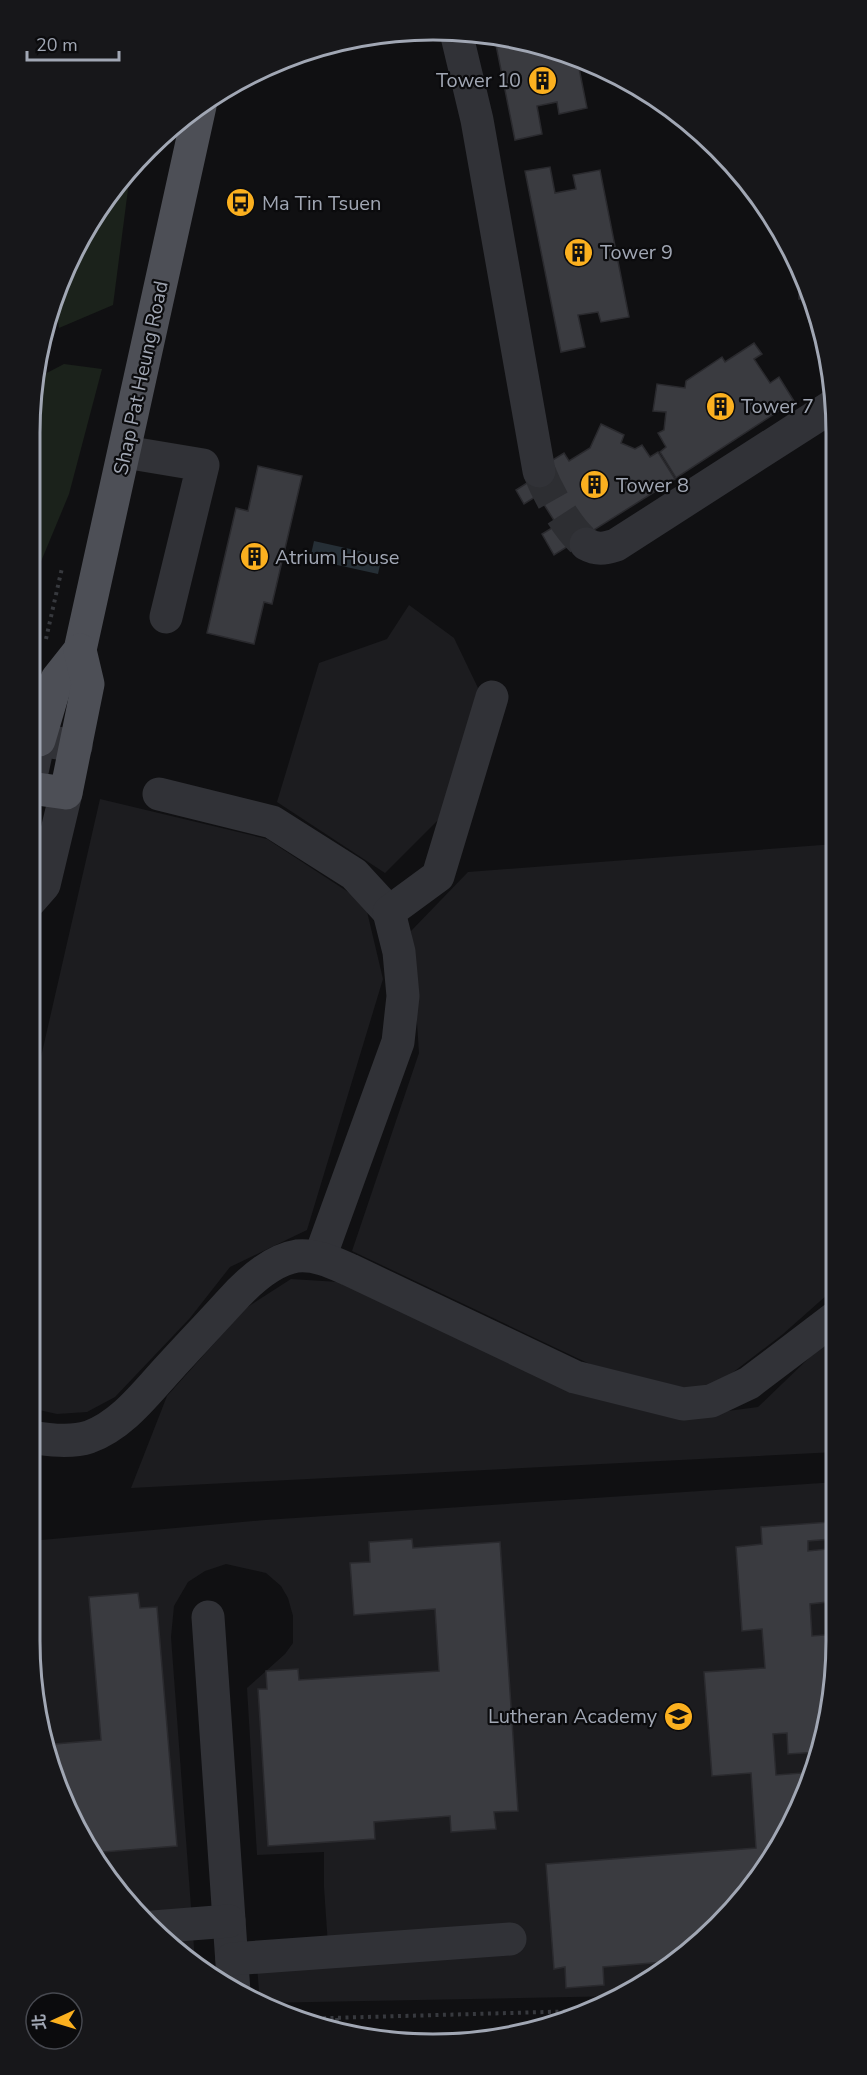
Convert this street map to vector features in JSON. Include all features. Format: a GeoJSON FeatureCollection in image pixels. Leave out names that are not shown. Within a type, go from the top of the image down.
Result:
{"type":"FeatureCollection","features":[{"type":"Feature","properties":{"kind":"main road","name":"Shap Pat Heung Road"},"geometry":{"type":"LineString","coordinates":[[40,725],[57,679],[80,650],[197,120]]}},
{"type":"Feature","properties":{"kind":"main road","name":"Shap Pat Heung Road"},"geometry":{"type":"LineString","coordinates":[[66,793],[88,684],[80,650]]}},
{"type":"Feature","properties":{"kind":"main road"},"geometry":{"type":"LineString","coordinates":[[40,789],[66,793]]}},
{"type":"Feature","properties":{"kind":"street"},"geometry":{"type":"LineString","coordinates":[[458,41],[477,120],[539,471]]}},
{"type":"Feature","properties":{"kind":"street"},"geometry":{"type":"LineString","coordinates":[[586,544],[604,549],[616,545],[826,410]]}},
{"type":"Feature","properties":{"kind":"street"},"geometry":{"type":"LineString","coordinates":[[125,452],[203,465],[166,617]]}},
{"type":"Feature","properties":{"kind":"street"},"geometry":{"type":"LineString","coordinates":[[389,912],[438,876],[492,697]]}},
{"type":"Feature","properties":{"kind":"street"},"geometry":{"type":"LineString","coordinates":[[40,740],[76,746]]}},
{"type":"Feature","properties":{"kind":"street","name":"Shap Pat Heung Road"},"geometry":{"type":"LineString","coordinates":[[40,890],[45,885],[66,793]]}},
{"type":"Feature","properties":{"kind":"street"},"geometry":{"type":"LineString","coordinates":[[159,794],[272,822],[354,874],[389,912],[399,952],[403,996],[398,1042],[320,1257]]}},
{"type":"Feature","properties":{"kind":"street"},"geometry":{"type":"LineString","coordinates":[[40,1439],[88,1437],[109,1428],[131,1409],[245,1286],[278,1263],[298,1256],[320,1257],[350,1270],[575,1377],[683,1404],[711,1401],[749,1383],[826,1325]]}},
{"type":"Feature","properties":{"kind":"street"},"geometry":{"type":"LineString","coordinates":[[208,1617],[233,1980]]}},
{"type":"Feature","properties":{"kind":"street"},"geometry":{"type":"LineString","coordinates":[[163,1926],[229,1921]]}},
{"type":"Feature","properties":{"kind":"street"},"geometry":{"type":"LineString","coordinates":[[232,1959],[510,1940]]}},
{"type":"Feature","properties":{"kind":"path"},"geometry":{"type":"LineString","coordinates":[[322,2018],[567,2011]]}},
{"type":"Feature","properties":{"kind":"path"},"geometry":{"type":"LineString","coordinates":[[337,2018],[337,2022]]}},
{"type":"Feature","properties":{"kind":"shaded area"},"geometry":{"type":"Polygon","coordinates":[[[128,186],[113,305],[59,328],[58,318],[61,307],[81,260],[107,215],[128,186]]]}},
{"type":"Feature","properties":{"kind":"shaded area"},"geometry":{"type":"Polygon","coordinates":[[[64,364],[102,369],[69,494],[40,564],[40,434],[45,374],[64,364]]]}},
{"type":"Feature","properties":{"kind":"shaded area"},"geometry":{"type":"Polygon","coordinates":[[[314,541],[382,556],[378,574],[310,559],[314,541]]]}},
{"type":"Feature","properties":{"kind":"shaded area"},"geometry":{"type":"Polygon","coordinates":[[[409,605],[454,638],[478,688],[442,816],[385,873],[277,802],[319,663],[387,639],[409,605]]]}},
{"type":"Feature","properties":{"kind":"shaded area"},"geometry":{"type":"Polygon","coordinates":[[[100,799],[267,839],[365,903],[383,979],[307,1230],[230,1267],[190,1318],[115,1397],[87,1412],[57,1414],[40,1410],[40,1061],[100,799]]]}},
{"type":"Feature","properties":{"kind":"shaded area"},"geometry":{"type":"Polygon","coordinates":[[[826,845],[826,1296],[783,1334],[714,1387],[685,1391],[615,1376],[352,1251],[419,1053],[411,931],[468,872],[826,845]]]}},
{"type":"Feature","properties":{"kind":"shaded area"},"geometry":{"type":"Polygon","coordinates":[[[291,1279],[339,1282],[697,1415],[758,1407],[826,1342],[826,1453],[131,1488],[167,1396],[246,1308],[291,1279]]]}},
{"type":"Feature","properties":{"kind":"shaded area"},"geometry":{"type":"Polygon","coordinates":[[[826,1483],[826,1667],[819,1718],[797,1792],[774,1838],[745,1881],[729,1901],[693,1937],[652,1968],[602,1996],[278,2003],[259,1994],[257,1966],[329,1960],[324,1852],[257,1855],[247,1688],[285,1654],[293,1643],[293,1616],[288,1598],[281,1586],[266,1573],[226,1564],[205,1571],[188,1582],[174,1606],[171,1637],[194,1953],[174,1937],[138,1901],[122,1881],[93,1838],[61,1768],[48,1718],[41,1667],[40,1540],[265,1520],[826,1483]]]}},
{"type":"Feature","properties":{"kind":"building","name":"Tower 10"},"geometry":{"type":"Polygon","coordinates":[[[496,46],[535,54],[579,68],[587,108],[559,114],[557,102],[537,106],[542,134],[515,140],[496,46]]]}},
{"type":"Feature","properties":{"kind":"building","name":"Tower 9"},"geometry":{"type":"Polygon","coordinates":[[[550,167],[555,193],[576,189],[573,175],[600,170],[629,317],[601,322],[598,312],[578,315],[585,347],[561,352],[525,171],[550,167]]]}},
{"type":"Feature","properties":{"kind":"building","name":"Tower 7"},"geometry":{"type":"Polygon","coordinates":[[[754,343],[762,354],[754,359],[770,383],[779,377],[794,401],[676,478],[660,452],[666,447],[658,433],[664,430],[666,412],[653,411],[657,384],[685,388],[686,381],[722,357],[725,362],[754,343]]]}},
{"type":"Feature","properties":{"kind":"building","name":"Tower 8"},"geometry":{"type":"Polygon","coordinates":[[[601,424],[624,435],[621,443],[635,449],[642,445],[650,457],[658,452],[675,479],[554,555],[542,534],[557,525],[538,495],[524,504],[516,490],[546,471],[543,466],[564,453],[569,461],[590,448],[601,424]]]}},
{"type":"Feature","properties":{"kind":"building","name":"Atrium House"},"geometry":{"type":"Polygon","coordinates":[[[258,466],[302,476],[272,604],[264,602],[254,644],[207,633],[236,508],[248,511],[258,466]]]}},
{"type":"Feature","properties":{"kind":"building"},"geometry":{"type":"Polygon","coordinates":[[[826,1522],[826,1540],[808,1541],[808,1551],[826,1549],[826,1602],[810,1604],[812,1636],[826,1635],[823,1693],[810,1753],[788,1754],[787,1733],[773,1734],[776,1775],[804,1773],[797,1792],[774,1838],[745,1881],[729,1901],[693,1937],[660,1962],[603,1967],[604,1985],[566,1988],[565,1967],[554,1969],[546,1864],[756,1848],[751,1773],[712,1776],[704,1672],[765,1668],[762,1629],[742,1631],[736,1547],[762,1544],[761,1527],[826,1522]]]}},
{"type":"Feature","properties":{"kind":"building"},"geometry":{"type":"Polygon","coordinates":[[[412,1539],[413,1548],[500,1542],[518,1811],[494,1812],[496,1829],[451,1832],[450,1816],[374,1822],[375,1839],[268,1846],[258,1689],[267,1689],[266,1671],[298,1669],[299,1680],[439,1671],[435,1609],[354,1615],[350,1563],[370,1562],[369,1542],[412,1539]]]}},
{"type":"Feature","properties":{"kind":"building"},"geometry":{"type":"Polygon","coordinates":[[[138,1593],[140,1608],[157,1607],[177,1846],[102,1852],[81,1815],[61,1768],[55,1744],[101,1740],[89,1597],[138,1593]]]}},
{"type":"Feature","properties":{"kind":"tunnel"},"geometry":{"type":"LineString","coordinates":[[539,471],[559,510],[586,544]]}},
{"type":"Feature","properties":{"kind":"place","name":"Tower 10"},"geometry":{"type":"Point","coordinates":[542,80]}},
{"type":"Feature","properties":{"kind":"place","name":"Ma Tin Tsuen"},"geometry":{"type":"Point","coordinates":[241,203]}},
{"type":"Feature","properties":{"kind":"place","name":"Tower 9"},"geometry":{"type":"Point","coordinates":[579,252]}},
{"type":"Feature","properties":{"kind":"place","name":"Tower 7"},"geometry":{"type":"Point","coordinates":[720,406]}},
{"type":"Feature","properties":{"kind":"place","name":"Tower 8"},"geometry":{"type":"Point","coordinates":[595,485]}},
{"type":"Feature","properties":{"kind":"place","name":"Atrium House"},"geometry":{"type":"Point","coordinates":[254,557]}},
{"type":"Feature","properties":{"kind":"place","name":"Lutheran Academy"},"geometry":{"type":"Point","coordinates":[678,1716]}}]}
